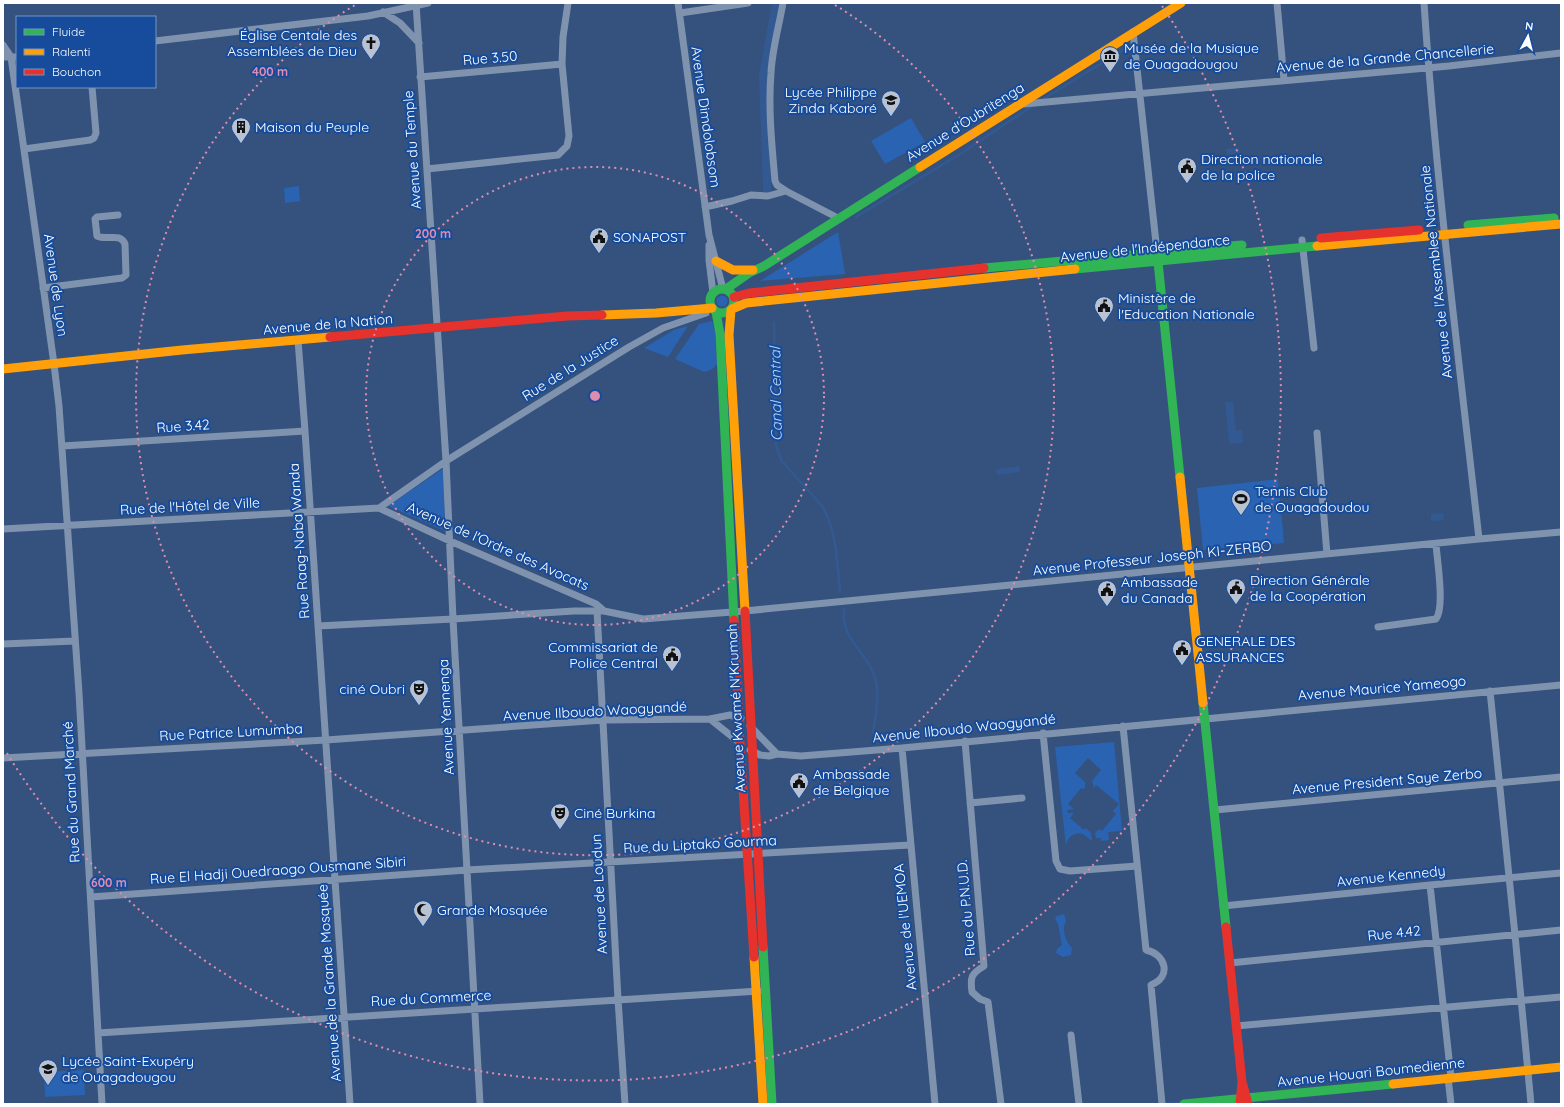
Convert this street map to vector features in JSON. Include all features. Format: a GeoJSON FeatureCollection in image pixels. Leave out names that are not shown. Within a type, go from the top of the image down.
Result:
{"type":"FeatureCollection","features":[{"type":"Feature","properties":{"kind":"main road","name":"Avenue d'Oubritenga"},"geometry":{"type":"LineString","coordinates":[[729,292],[759,268],[1181,3]]}},
{"type":"Feature","properties":{"kind":"main road","name":"Avenue de l'Indépendance"},"geometry":{"type":"LineString","coordinates":[[729,292],[765,292],[951,276],[1444,231],[1561,218]]}},
{"type":"Feature","properties":{"kind":"main road","name":"Avenue de l'Indépendance"},"geometry":{"type":"LineString","coordinates":[[1516,224],[1561,224]]}},
{"type":"Feature","properties":{"kind":"main road"},"geometry":{"type":"LineString","coordinates":[[1157,256],[1206,718],[1223,906],[1244,1101]]}},
{"type":"Feature","properties":{"kind":"main road"},"geometry":{"type":"LineString","coordinates":[[716,261],[732,270],[740,271],[759,268]]}},
{"type":"Feature","properties":{"kind":"main road","name":"Avenue de l'Indépendance"},"geometry":{"type":"LineString","coordinates":[[732,309],[746,303],[951,276]]}},
{"type":"Feature","properties":{"kind":"main road"},"geometry":{"type":"LineString","coordinates":[[719,289],[729,292],[735,303],[732,309],[725,313],[714,310],[712,296],[719,289]]}},
{"type":"Feature","properties":{"kind":"main road","name":"Avenue de la Nation"},"geometry":{"type":"LineString","coordinates":[[656,313],[712,296]]}},
{"type":"Feature","properties":{"kind":"main road","name":"Avenue Kwamé N'Krumah"},"geometry":{"type":"LineString","coordinates":[[732,309],[729,335],[751,727],[752,855],[756,991],[764,1104]]}},
{"type":"Feature","properties":{"kind":"main road","name":"Avenue de la Nation"},"geometry":{"type":"LineString","coordinates":[[3,369],[182,350],[567,316],[714,310]]}},
{"type":"Feature","properties":{"kind":"main road","name":"Avenue Kwamé N'Krumah"},"geometry":{"type":"LineString","coordinates":[[714,310],[720,334],[740,743],[766,990],[772,1104]]}},
{"type":"Feature","properties":{"kind":"main road"},"geometry":{"type":"LineString","coordinates":[[730,539],[740,539]]}},
{"type":"Feature","properties":{"kind":"main road","name":"Avenue Houari Boumedienne"},"geometry":{"type":"LineString","coordinates":[[1184,1104],[1244,1101],[1561,1067]]}},
{"type":"Feature","properties":{"kind":"street"},"geometry":{"type":"LineString","coordinates":[[156,41],[368,16],[416,4],[428,3]]}},
{"type":"Feature","properties":{"kind":"street"},"geometry":{"type":"LineString","coordinates":[[426,169],[558,155],[562,152],[567,146],[569,136],[562,64],[563,36],[568,3]]}},
{"type":"Feature","properties":{"kind":"street","name":"Avenue Dimdolobsom"},"geometry":{"type":"LineString","coordinates":[[678,3],[709,235],[716,261],[729,292]]}},
{"type":"Feature","properties":{"kind":"street"},"geometry":{"type":"LineString","coordinates":[[680,13],[748,3]]}},
{"type":"Feature","properties":{"kind":"street"},"geometry":{"type":"LineString","coordinates":[[783,3],[771,71],[771,129],[775,181],[777,186],[838,218]]}},
{"type":"Feature","properties":{"kind":"street"},"geometry":{"type":"LineString","coordinates":[[1277,3],[1284,80]]}},
{"type":"Feature","properties":{"kind":"street","name":"Avenue de l'Assemblee Nationale"},"geometry":{"type":"LineString","coordinates":[[1424,3],[1428,68],[1444,231],[1479,539]]}},
{"type":"Feature","properties":{"kind":"street","name":"Avenue du Temple"},"geometry":{"type":"LineString","coordinates":[[416,4],[436,328]]}},
{"type":"Feature","properties":{"kind":"street"},"geometry":{"type":"LineString","coordinates":[[383,12],[400,23],[419,43]]}},
{"type":"Feature","properties":{"kind":"street"},"geometry":{"type":"LineString","coordinates":[[1133,32],[1157,256]]}},
{"type":"Feature","properties":{"kind":"street"},"geometry":{"type":"LineString","coordinates":[[3,45],[14,57]]}},
{"type":"Feature","properties":{"kind":"street","name":"Avenue de la Grande Chancellerie"},"geometry":{"type":"LineString","coordinates":[[1019,104],[1428,68],[1561,53]]}},
{"type":"Feature","properties":{"kind":"street"},"geometry":{"type":"LineString","coordinates":[[3,57],[14,57]]}},
{"type":"Feature","properties":{"kind":"street","name":"Avenue de Lyon"},"geometry":{"type":"LineString","coordinates":[[14,57],[16,75]]}},
{"type":"Feature","properties":{"kind":"street","name":"Rue 3.50"},"geometry":{"type":"LineString","coordinates":[[420,77],[562,64]]}},
{"type":"Feature","properties":{"kind":"street","name":"Avenue de Lyon"},"geometry":{"type":"LineString","coordinates":[[17,88],[24,149],[54,364],[62,446],[67,526]]}},
{"type":"Feature","properties":{"kind":"street"},"geometry":{"type":"LineString","coordinates":[[24,149],[90,140],[94,138],[96,133],[92,88]]}},
{"type":"Feature","properties":{"kind":"street"},"geometry":{"type":"LineString","coordinates":[[705,207],[751,195],[768,196],[786,191]]}},
{"type":"Feature","properties":{"kind":"street"},"geometry":{"type":"LineString","coordinates":[[43,288],[122,278],[126,275],[125,244],[123,239],[120,237],[103,238],[98,236],[95,220],[97,217],[118,215]]}},
{"type":"Feature","properties":{"kind":"street","name":"Avenue Dimdolobsom"},"geometry":{"type":"LineString","coordinates":[[709,235],[709,260],[712,296]]}},
{"type":"Feature","properties":{"kind":"street"},"geometry":{"type":"LineString","coordinates":[[1302,243],[1314,348]]}},
{"type":"Feature","properties":{"kind":"street","name":"Rue de la Justice"},"geometry":{"type":"LineString","coordinates":[[379,508],[446,461],[663,328],[714,310]]}},
{"type":"Feature","properties":{"kind":"street","name":"Avenue Yennenga"},"geometry":{"type":"LineString","coordinates":[[436,328],[446,461],[453,619],[476,1009],[480,1104]]}},
{"type":"Feature","properties":{"kind":"street","name":"Rue Raag-Naba Wanda"},"geometry":{"type":"LineString","coordinates":[[298,340],[306,431],[310,512],[326,740]]}},
{"type":"Feature","properties":{"kind":"street","name":"Rue 3.42"},"geometry":{"type":"LineString","coordinates":[[62,446],[306,431]]}},
{"type":"Feature","properties":{"kind":"street"},"geometry":{"type":"LineString","coordinates":[[1317,433],[1327,554]]}},
{"type":"Feature","properties":{"kind":"street","name":"Rue de l'Hôtel de Ville"},"geometry":{"type":"LineString","coordinates":[[3,529],[379,508]]}},
{"type":"Feature","properties":{"kind":"street","name":"Avenue de l'Ordre des Avocats"},"geometry":{"type":"LineString","coordinates":[[379,508],[450,541],[596,604],[600,611]]}},
{"type":"Feature","properties":{"kind":"street","name":"Rue du Grand Marché"},"geometry":{"type":"LineString","coordinates":[[67,526],[102,1104]]}},
{"type":"Feature","properties":{"kind":"street","name":"Avenue Professeur Joseph KI-ZERBO"},"geometry":{"type":"LineString","coordinates":[[600,611],[643,619],[745,611],[1561,532]]}},
{"type":"Feature","properties":{"kind":"street"},"geometry":{"type":"LineString","coordinates":[[1378,627],[1436,619],[1439,612],[1440,600],[1436,544]]}},
{"type":"Feature","properties":{"kind":"street"},"geometry":{"type":"LineString","coordinates":[[318,626],[574,611],[600,611]]}},
{"type":"Feature","properties":{"kind":"street","name":"Avenue de Loudun"},"geometry":{"type":"LineString","coordinates":[[600,611],[603,720],[625,1104]]}},
{"type":"Feature","properties":{"kind":"street"},"geometry":{"type":"LineString","coordinates":[[3,644],[75,641]]}},
{"type":"Feature","properties":{"kind":"street","name":"Avenue Maurice Yameogo"},"geometry":{"type":"LineString","coordinates":[[1206,718],[1561,684]]}},
{"type":"Feature","properties":{"kind":"street"},"geometry":{"type":"LineString","coordinates":[[1490,691],[1510,878],[1531,1104]]}},
{"type":"Feature","properties":{"kind":"street","name":"Avenue Ilboudo Waogyandé"},"geometry":{"type":"LineString","coordinates":[[460,731],[603,720],[710,719],[723,716],[739,717]]}},
{"type":"Feature","properties":{"kind":"street"},"geometry":{"type":"LineString","coordinates":[[739,717],[751,727],[777,754]]}},
{"type":"Feature","properties":{"kind":"street","name":"Avenue Ilboudo Waogyandé"},"geometry":{"type":"LineString","coordinates":[[752,752],[769,756],[777,754],[802,756],[902,748],[1206,718]]}},
{"type":"Feature","properties":{"kind":"street"},"geometry":{"type":"LineString","coordinates":[[710,719],[752,752]]}},
{"type":"Feature","properties":{"kind":"street"},"geometry":{"type":"LineString","coordinates":[[1123,726],[1146,950],[1152,951],[1161,958],[1164,972],[1161,979],[1151,985],[1162,1104]]}},
{"type":"Feature","properties":{"kind":"street","name":"Rue Patrice Lumumba"},"geometry":{"type":"LineString","coordinates":[[3,758],[460,731]]}},
{"type":"Feature","properties":{"kind":"street"},"geometry":{"type":"LineString","coordinates":[[1043,733],[1056,862],[1060,869],[1070,871],[1137,866]]}},
{"type":"Feature","properties":{"kind":"street","name":"Avenue de la Grande Mosquée"},"geometry":{"type":"LineString","coordinates":[[326,740],[350,1104]]}},
{"type":"Feature","properties":{"kind":"street","name":"Rue du P.N.U.D."},"geometry":{"type":"LineString","coordinates":[[965,741],[984,966],[975,972],[970,981],[972,992],[980,999],[988,1002],[1001,1104]]}},
{"type":"Feature","properties":{"kind":"street","name":"Avenue de l'UEMOA"},"geometry":{"type":"LineString","coordinates":[[902,748],[935,1104]]}},
{"type":"Feature","properties":{"kind":"street","name":"Avenue President Saye Zerbo"},"geometry":{"type":"LineString","coordinates":[[1215,810],[1561,777]]}},
{"type":"Feature","properties":{"kind":"street"},"geometry":{"type":"LineString","coordinates":[[970,803],[1022,798]]}},
{"type":"Feature","properties":{"kind":"street","name":"Rue du Liptako Gourma"},"geometry":{"type":"LineString","coordinates":[[467,870],[910,845]]}},
{"type":"Feature","properties":{"kind":"street","name":"Rue El Hadji Ouedraogo Ousmane Sibiri"},"geometry":{"type":"LineString","coordinates":[[90,897],[467,870]]}},
{"type":"Feature","properties":{"kind":"street","name":"Avenue Kennedy"},"geometry":{"type":"LineString","coordinates":[[1223,906],[1561,873]]}},
{"type":"Feature","properties":{"kind":"street"},"geometry":{"type":"LineString","coordinates":[[1430,885],[1438,942],[1451,1104]]}},
{"type":"Feature","properties":{"kind":"street","name":"Rue 4.42"},"geometry":{"type":"LineString","coordinates":[[1230,963],[1561,930]]}},
{"type":"Feature","properties":{"kind":"street","name":"Rue du Commerce"},"geometry":{"type":"LineString","coordinates":[[98,1033],[766,990]]}},
{"type":"Feature","properties":{"kind":"street"},"geometry":{"type":"LineString","coordinates":[[1236,1026],[1561,997]]}},
{"type":"Feature","properties":{"kind":"street"},"geometry":{"type":"LineString","coordinates":[[1071,1035],[1079,1104]]}},
{"type":"Feature","properties":{"kind":"shaded area"},"geometry":{"type":"Polygon","coordinates":[[[911,118],[925,142],[885,164],[871,141],[911,118]]]}},
{"type":"Feature","properties":{"kind":"shaded area"},"geometry":{"type":"Polygon","coordinates":[[[1239,148],[1240,153],[1227,155],[1226,149],[1239,148]]]}},
{"type":"Feature","properties":{"kind":"shaded area"},"geometry":{"type":"Polygon","coordinates":[[[299,186],[300,201],[285,203],[284,188],[299,186]]]}},
{"type":"Feature","properties":{"kind":"shaded area"},"geometry":{"type":"Polygon","coordinates":[[[838,232],[845,274],[760,281],[838,232]]]}},
{"type":"Feature","properties":{"kind":"shaded area"},"geometry":{"type":"Polygon","coordinates":[[[720,296],[724,296],[726,297],[726,305],[720,306],[717,303],[717,299],[720,296]]]}},
{"type":"Feature","properties":{"kind":"shaded area"},"geometry":{"type":"Polygon","coordinates":[[[712,321],[715,332],[717,364],[710,370],[704,372],[675,359],[699,324],[712,321]]]}},
{"type":"Feature","properties":{"kind":"shaded area"},"geometry":{"type":"Polygon","coordinates":[[[688,326],[668,357],[644,348],[674,330],[688,326]]]}},
{"type":"Feature","properties":{"kind":"shaded area"},"geometry":{"type":"Polygon","coordinates":[[[1225,402],[1233,402],[1236,431],[1242,430],[1243,443],[1229,444],[1225,402]]]}},
{"type":"Feature","properties":{"kind":"shaded area"},"geometry":{"type":"Polygon","coordinates":[[[1019,466],[1020,472],[997,475],[996,469],[1019,466]]]}},
{"type":"Feature","properties":{"kind":"shaded area"},"geometry":{"type":"Polygon","coordinates":[[[444,468],[445,531],[388,506],[444,468]]]}},
{"type":"Feature","properties":{"kind":"shaded area","name":"Tennis Club de Ouagadoudou"},"geometry":{"type":"Polygon","coordinates":[[[1278,479],[1284,543],[1203,550],[1197,488],[1278,479]]]}},
{"type":"Feature","properties":{"kind":"shaded area"},"geometry":{"type":"Polygon","coordinates":[[[1443,513],[1444,520],[1431,521],[1431,514],[1443,513]]]}},
{"type":"Feature","properties":{"kind":"shaded area"},"geometry":{"type":"Polygon","coordinates":[[[1114,742],[1122,831],[1108,832],[1109,840],[1101,841],[1101,838],[1096,838],[1095,833],[1099,829],[1102,831],[1116,814],[1113,811],[1119,804],[1096,785],[1094,788],[1092,781],[1101,770],[1088,758],[1075,773],[1085,782],[1085,787],[1084,789],[1081,788],[1068,804],[1074,809],[1067,810],[1068,813],[1074,813],[1070,818],[1084,830],[1086,828],[1091,833],[1092,841],[1083,834],[1077,834],[1069,838],[1066,846],[1055,747],[1114,742]]]}},
{"type":"Feature","properties":{"kind":"shaded area"},"geometry":{"type":"Polygon","coordinates":[[[1064,914],[1066,921],[1064,932],[1068,943],[1072,948],[1071,955],[1063,957],[1056,953],[1057,949],[1062,945],[1058,924],[1055,918],[1064,914]]]}},
{"type":"Feature","properties":{"kind":"shaded area"},"geometry":{"type":"Polygon","coordinates":[[[84,1070],[85,1095],[45,1097],[44,1072],[84,1070]]]}},
{"type":"Feature","properties":{"kind":"waterway","name":"Canal Central"},"geometry":{"type":"LineString","coordinates":[[767,189],[763,76],[776,3]]}},
{"type":"Feature","properties":{"kind":"waterway"},"geometry":{"type":"LineString","coordinates":[[1042,100],[1123,50]]}},
{"type":"Feature","properties":{"kind":"waterway"},"geometry":{"type":"LineString","coordinates":[[856,217],[960,154],[1034,105]]}},
{"type":"Feature","properties":{"kind":"waterway","name":"Canal Central"},"geometry":{"type":"LineString","coordinates":[[774,322],[776,445],[781,460],[823,507],[828,517],[836,548],[840,592]]}},
{"type":"Feature","properties":{"kind":"waterway"},"geometry":{"type":"LineString","coordinates":[[844,609],[846,628],[853,642],[873,672],[877,687],[877,702],[873,733]]}},
{"type":"Feature","properties":{"kind":"waterway"},"geometry":{"type":"LineString","coordinates":[[1164,1104],[1182,1102]]}},
{"type":"Feature","properties":{"kind":"traffic: fast"},"geometry":{"type":"LineString","coordinates":[[726,289],[749,273],[764,266],[920,167]]}},
{"type":"Feature","properties":{"kind":"traffic: fast"},"geometry":{"type":"LineString","coordinates":[[1468,225],[1554,218]]}},
{"type":"Feature","properties":{"kind":"traffic: fast"},"geometry":{"type":"LineString","coordinates":[[984,268],[1242,245]]}},
{"type":"Feature","properties":{"kind":"traffic: fast"},"geometry":{"type":"LineString","coordinates":[[1075,269],[1317,246]]}},
{"type":"Feature","properties":{"kind":"traffic: fast"},"geometry":{"type":"LineString","coordinates":[[1157,252],[1180,477]]}},
{"type":"Feature","properties":{"kind":"traffic: fast"},"geometry":{"type":"LineString","coordinates":[[722,289],[731,292],[734,301],[731,310],[722,313],[713,310],[710,301],[713,292],[722,289]]}},
{"type":"Feature","properties":{"kind":"traffic: fast"},"geometry":{"type":"LineString","coordinates":[[716,312],[720,334],[734,620]]}},
{"type":"Feature","properties":{"kind":"traffic: fast"},"geometry":{"type":"LineString","coordinates":[[1203,703],[1226,927]]}},
{"type":"Feature","properties":{"kind":"traffic: fast"},"geometry":{"type":"LineString","coordinates":[[763,947],[772,1104]]}},
{"type":"Feature","properties":{"kind":"traffic: fast"},"geometry":{"type":"LineString","coordinates":[[1184,1104],[1393,1084]]}},
{"type":"Feature","properties":{"kind":"traffic: slow"},"geometry":{"type":"LineString","coordinates":[[920,167],[1181,3]]}},
{"type":"Feature","properties":{"kind":"traffic: slow"},"geometry":{"type":"LineString","coordinates":[[1317,246],[1561,224]]}},
{"type":"Feature","properties":{"kind":"traffic: slow"},"geometry":{"type":"LineString","coordinates":[[716,261],[733,270],[753,270]]}},
{"type":"Feature","properties":{"kind":"traffic: slow"},"geometry":{"type":"LineString","coordinates":[[732,309],[746,303],[1075,269]]}},
{"type":"Feature","properties":{"kind":"traffic: slow"},"geometry":{"type":"LineString","coordinates":[[602,315],[656,313],[712,308]]}},
{"type":"Feature","properties":{"kind":"traffic: slow"},"geometry":{"type":"LineString","coordinates":[[731,310],[729,335],[745,611]]}},
{"type":"Feature","properties":{"kind":"traffic: slow"},"geometry":{"type":"LineString","coordinates":[[3,369],[182,350],[330,337]]}},
{"type":"Feature","properties":{"kind":"traffic: slow"},"geometry":{"type":"LineString","coordinates":[[1180,477],[1203,703]]}},
{"type":"Feature","properties":{"kind":"traffic: slow"},"geometry":{"type":"LineString","coordinates":[[754,957],[763,1104]]}},
{"type":"Feature","properties":{"kind":"traffic: slow"},"geometry":{"type":"LineString","coordinates":[[1393,1084],[1561,1067]]}},
{"type":"Feature","properties":{"kind":"traffic: jam"},"geometry":{"type":"LineString","coordinates":[[1321,238],[1419,230]]}},
{"type":"Feature","properties":{"kind":"traffic: jam"},"geometry":{"type":"LineString","coordinates":[[734,297],[749,293],[984,268]]}},
{"type":"Feature","properties":{"kind":"traffic: jam"},"geometry":{"type":"LineString","coordinates":[[330,337],[567,316],[602,315]]}},
{"type":"Feature","properties":{"kind":"traffic: jam"},"geometry":{"type":"LineString","coordinates":[[745,611],[763,947]]}},
{"type":"Feature","properties":{"kind":"traffic: jam"},"geometry":{"type":"LineString","coordinates":[[734,620],[740,743],[754,957]]}},
{"type":"Feature","properties":{"kind":"traffic: jam"},"geometry":{"type":"LineString","coordinates":[[1226,927],[1242,1082],[1240,1104]]}},
{"type":"Feature","properties":{"kind":"traffic: jam"},"geometry":{"type":"LineString","coordinates":[[1243,1085],[1248,1104]]}},
{"type":"Feature","properties":{"kind":"place","name":"Église Centale des Assemblées de Dieu"},"geometry":{"type":"Point","coordinates":[371,60]}},
{"type":"Feature","properties":{"kind":"place","name":"Musée de la Musique de Ouagadougou"},"geometry":{"type":"Point","coordinates":[1110,73]}},
{"type":"Feature","properties":{"kind":"place","name":"Lycée Philippe Zinda Kaboré"},"geometry":{"type":"Point","coordinates":[891,117]}},
{"type":"Feature","properties":{"kind":"place","name":"Maison du Peuple"},"geometry":{"type":"Point","coordinates":[241,144]}},
{"type":"Feature","properties":{"kind":"place","name":"Direction nationale de la police"},"geometry":{"type":"Point","coordinates":[1187,184]}},
{"type":"Feature","properties":{"kind":"place","name":"SONAPOST"},"geometry":{"type":"Point","coordinates":[599,254]}},
{"type":"Feature","properties":{"kind":"place","name":"Ministère de l'Education Nationale"},"geometry":{"type":"Point","coordinates":[1104,323]}},
{"type":"Feature","properties":{"kind":"place","name":"Tennis Club de Ouagadoudou"},"geometry":{"type":"Point","coordinates":[1241,516]}},
{"type":"Feature","properties":{"kind":"place","name":"Direction Générale de la Coopération"},"geometry":{"type":"Point","coordinates":[1236,605]}},
{"type":"Feature","properties":{"kind":"place","name":"Ambassade du Canada"},"geometry":{"type":"Point","coordinates":[1107,607]}},
{"type":"Feature","properties":{"kind":"place","name":"GENERALE DES ASSURANCES"},"geometry":{"type":"Point","coordinates":[1182,666]}},
{"type":"Feature","properties":{"kind":"place","name":"Commissariat de Police Central"},"geometry":{"type":"Point","coordinates":[672,672]}},
{"type":"Feature","properties":{"kind":"place","name":"ciné Oubri"},"geometry":{"type":"Point","coordinates":[419,706]}},
{"type":"Feature","properties":{"kind":"place","name":"Ambassade de Belgique"},"geometry":{"type":"Point","coordinates":[799,799]}},
{"type":"Feature","properties":{"kind":"place","name":"Ciné Burkina"},"geometry":{"type":"Point","coordinates":[560,830]}},
{"type":"Feature","properties":{"kind":"place","name":"Grande Mosquée"},"geometry":{"type":"Point","coordinates":[423,927]}},
{"type":"Feature","properties":{"kind":"place","name":"Lycée Saint-Exupéry de Ouagadougou"},"geometry":{"type":"Point","coordinates":[48,1086]}}]}
